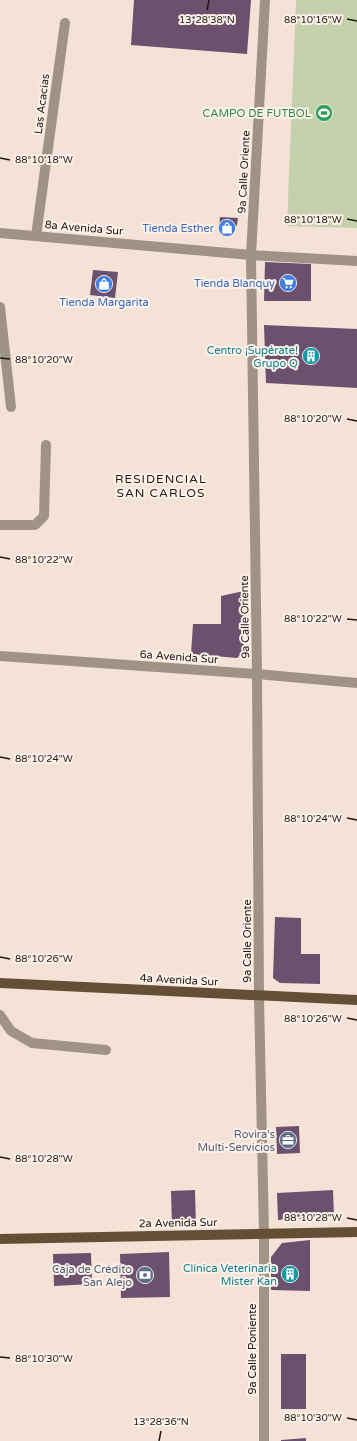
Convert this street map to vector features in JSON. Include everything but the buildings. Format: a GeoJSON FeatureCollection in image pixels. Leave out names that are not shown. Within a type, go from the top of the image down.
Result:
{"type":"FeatureCollection","features":[{"type":"Feature","properties":{"kind":"main road","name":"4a Avenida Sur"},"geometry":{"type":"LineString","coordinates":[[0,983],[259,997],[357,1000]]}},
{"type":"Feature","properties":{"kind":"main road","name":"2a Avenida Sur"},"geometry":{"type":"LineString","coordinates":[[0,1239],[357,1232]]}},
{"type":"Feature","properties":{"kind":"street","name":"9a Calle Oriente"},"geometry":{"type":"LineString","coordinates":[[264,1234],[259,997],[257,674],[251,255],[265,0]]}},
{"type":"Feature","properties":{"kind":"street","name":"Las Acacias"},"geometry":{"type":"LineString","coordinates":[[36,236],[65,23]]}},
{"type":"Feature","properties":{"kind":"street","name":"8a Avenida Sur"},"geometry":{"type":"LineString","coordinates":[[0,233],[251,255],[357,261]]}},
{"type":"Feature","properties":{"kind":"street"},"geometry":{"type":"LineString","coordinates":[[0,307],[11,407]]}},
{"type":"Feature","properties":{"kind":"street"},"geometry":{"type":"LineString","coordinates":[[0,525],[35,525],[44,516],[46,445]]}},
{"type":"Feature","properties":{"kind":"street","name":"6a Avenida Sur"},"geometry":{"type":"LineString","coordinates":[[0,656],[257,674],[357,683]]}},
{"type":"Feature","properties":{"kind":"street"},"geometry":{"type":"LineString","coordinates":[[0,1015],[11,1031],[32,1043],[106,1050]]}},
{"type":"Feature","properties":{"kind":"street","name":"9a Calle Poniente"},"geometry":{"type":"LineString","coordinates":[[264,1234],[264,1441]]}},
{"type":"Feature","properties":{"kind":"green space","name":"CAMPO DE FUTBOL"},"geometry":{"type":"Polygon","coordinates":[[[296,0],[357,0],[357,228],[287,226],[296,0]]]}},
{"type":"Feature","properties":{"kind":"place","name":"CAMPO DE FUTBOL"},"geometry":{"type":"Point","coordinates":[324,113]}},
{"type":"Feature","properties":{"kind":"place","name":"Tienda Esther"},"geometry":{"type":"Point","coordinates":[227,228]}},
{"type":"Feature","properties":{"kind":"place","name":"Tienda Blanquy"},"geometry":{"type":"Point","coordinates":[288,283]}},
{"type":"Feature","properties":{"kind":"place","name":"Tienda Margarita"},"geometry":{"type":"Point","coordinates":[104,284]}},
{"type":"Feature","properties":{"kind":"place","name":"Centro ¡Supérate! Grupo Q"},"geometry":{"type":"Point","coordinates":[311,356]}},
{"type":"Feature","properties":{"kind":"place","name":"Rovira's Multi-Servicios"},"geometry":{"type":"Point","coordinates":[288,1140]}},
{"type":"Feature","properties":{"kind":"place","name":"Clínica Veterinaria Mister Kan"},"geometry":{"type":"Point","coordinates":[290,1274]}},
{"type":"Feature","properties":{"kind":"place","name":"Caja de Crédito San Alejo"},"geometry":{"type":"Point","coordinates":[145,1275]}},
{"type":"Feature","properties":{"kind":"district","name":"RESIDENCIAL SAN CARLOS"},"geometry":{"type":"Point","coordinates":[161,486]}}]}
